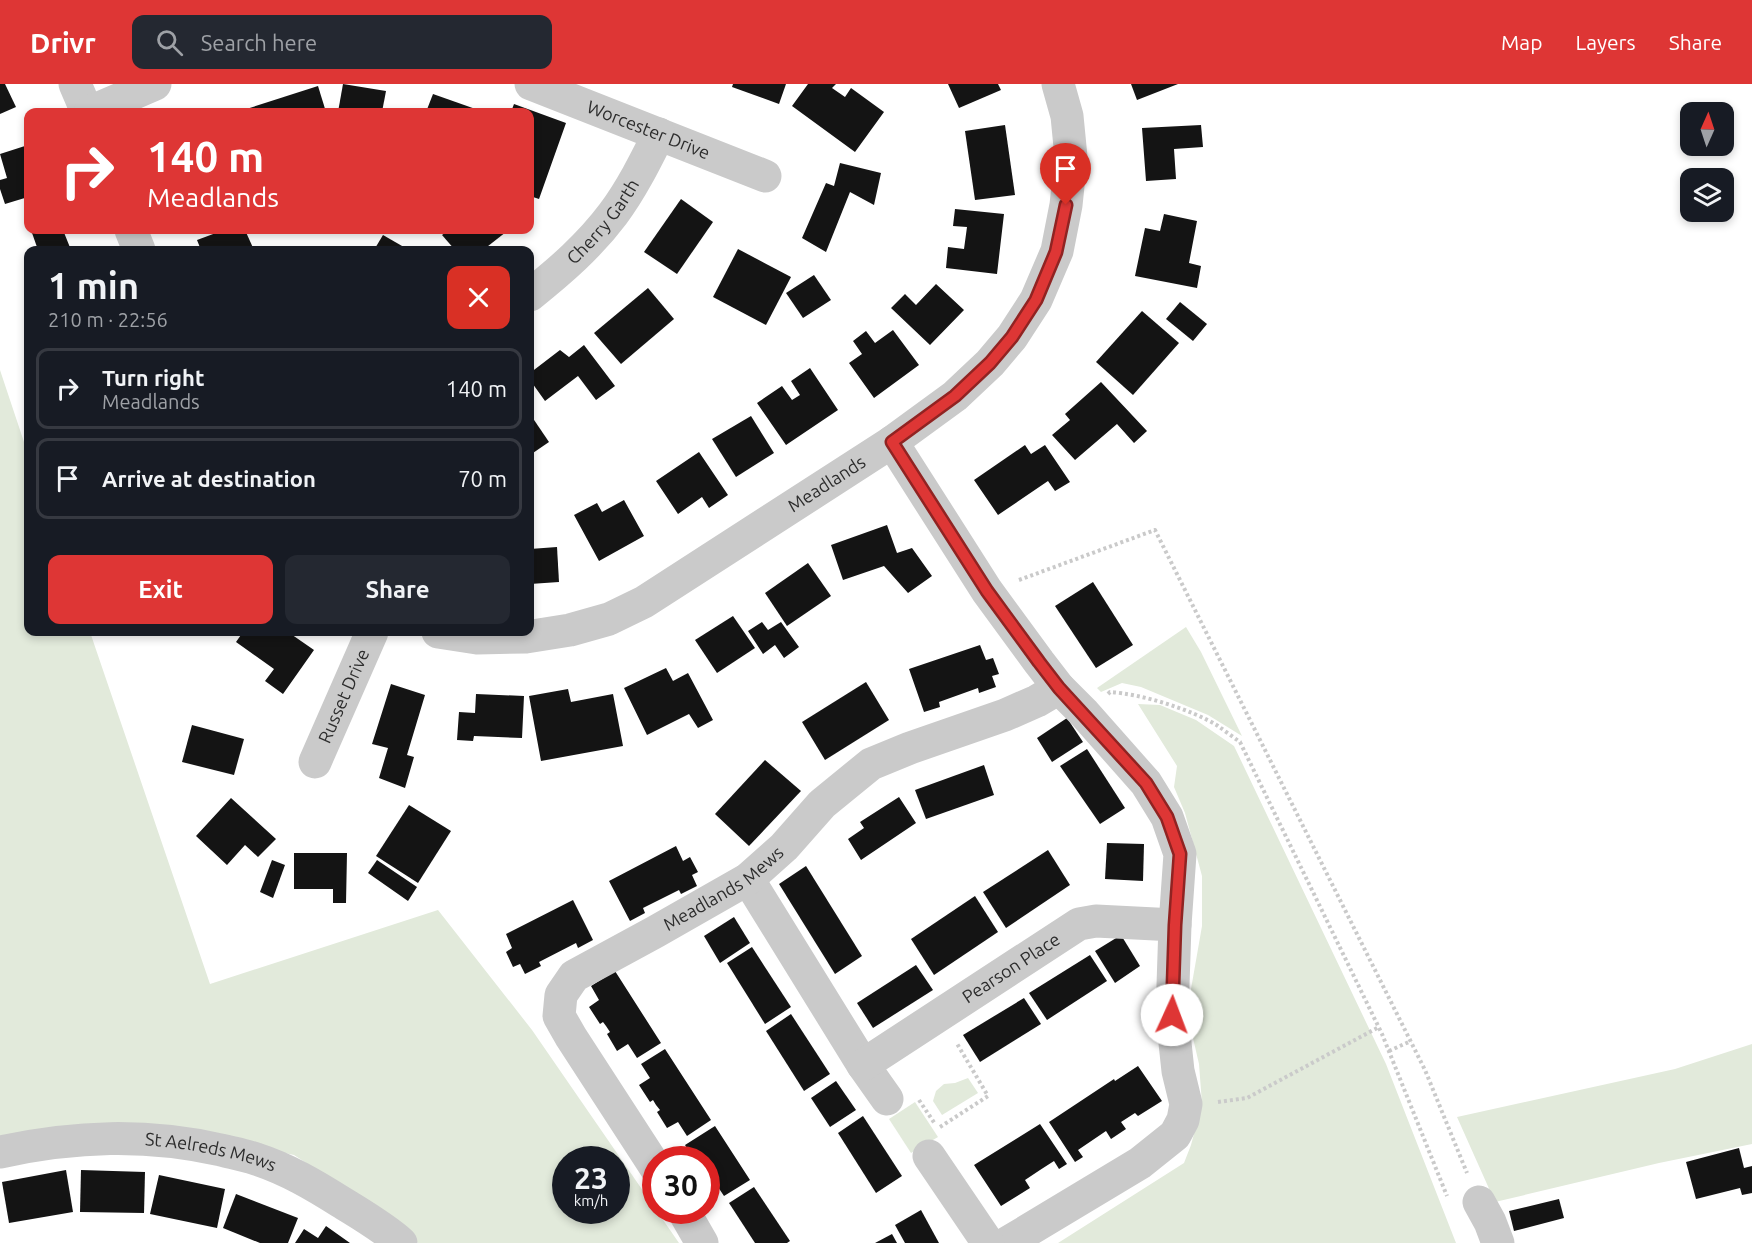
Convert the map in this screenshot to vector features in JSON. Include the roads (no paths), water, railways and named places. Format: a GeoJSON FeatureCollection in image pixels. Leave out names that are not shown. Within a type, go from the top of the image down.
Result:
{"type":"FeatureCollection","features":[{"type":"Feature","properties":{"kind":"street"},"geometry":{"type":"LineString","coordinates":[[75,84],[86,108]]}},
{"type":"Feature","properties":{"kind":"street"},"geometry":{"type":"LineString","coordinates":[[98,108],[155,84]]}},
{"type":"Feature","properties":{"kind":"street","name":"Worcester Drive"},"geometry":{"type":"LineString","coordinates":[[531,84],[765,176]]}},
{"type":"Feature","properties":{"kind":"street","name":"Meadlands"},"geometry":{"type":"LineString","coordinates":[[534,636],[570,630],[609,619],[644,602],[892,442],[955,396],[990,363],[1012,337],[1036,300],[1056,252],[1066,205],[1071,157],[1067,116],[1058,84]]}},
{"type":"Feature","properties":{"kind":"street","name":"Cherry Garth"},"geometry":{"type":"LineString","coordinates":[[534,292],[588,243],[613,214],[637,177],[659,134]]}},
{"type":"Feature","properties":{"kind":"street"},"geometry":{"type":"LineString","coordinates":[[892,442],[987,591],[1059,688],[1146,783],[1167,817],[1180,854],[1172,1015],[1178,1071],[1186,1104],[1183,1120],[1175,1135],[1140,1163],[1007,1243]]}},
{"type":"Feature","properties":{"kind":"street","name":"Russet Drive"},"geometry":{"type":"LineString","coordinates":[[315,762],[370,636]]}},
{"type":"Feature","properties":{"kind":"street","name":"Meadlands"},"geometry":{"type":"LineString","coordinates":[[464,636],[477,638],[532,636]]}},
{"type":"Feature","properties":{"kind":"street","name":"Meadlands Mews"},"geometry":{"type":"LineString","coordinates":[[642,1146],[571,1037],[560,1016],[561,995],[574,976],[655,933],[748,879],[784,847],[822,804],[871,764],[1005,715],[1059,688]]}},
{"type":"Feature","properties":{"kind":"street"},"geometry":{"type":"LineString","coordinates":[[748,879],[863,1065],[887,1099]]}},
{"type":"Feature","properties":{"kind":"street","name":"Pearson Place"},"geometry":{"type":"LineString","coordinates":[[863,1065],[1079,924],[1096,921],[1175,925]]}},
{"type":"Feature","properties":{"kind":"street","name":"St Aelreds Mews"},"geometry":{"type":"LineString","coordinates":[[0,1152],[42,1143],[95,1139],[152,1139],[201,1146],[255,1158],[300,1177],[388,1231],[401,1243]]}},
{"type":"Feature","properties":{"kind":"street"},"geometry":{"type":"LineString","coordinates":[[933,1142],[988,1243]]}},
{"type":"Feature","properties":{"kind":"street"},"geometry":{"type":"LineString","coordinates":[[1464,1201],[1498,1243]]}},
{"type":"Feature","properties":{"kind":"street"},"geometry":{"type":"LineString","coordinates":[[691,1224],[702,1243]]}}]}
